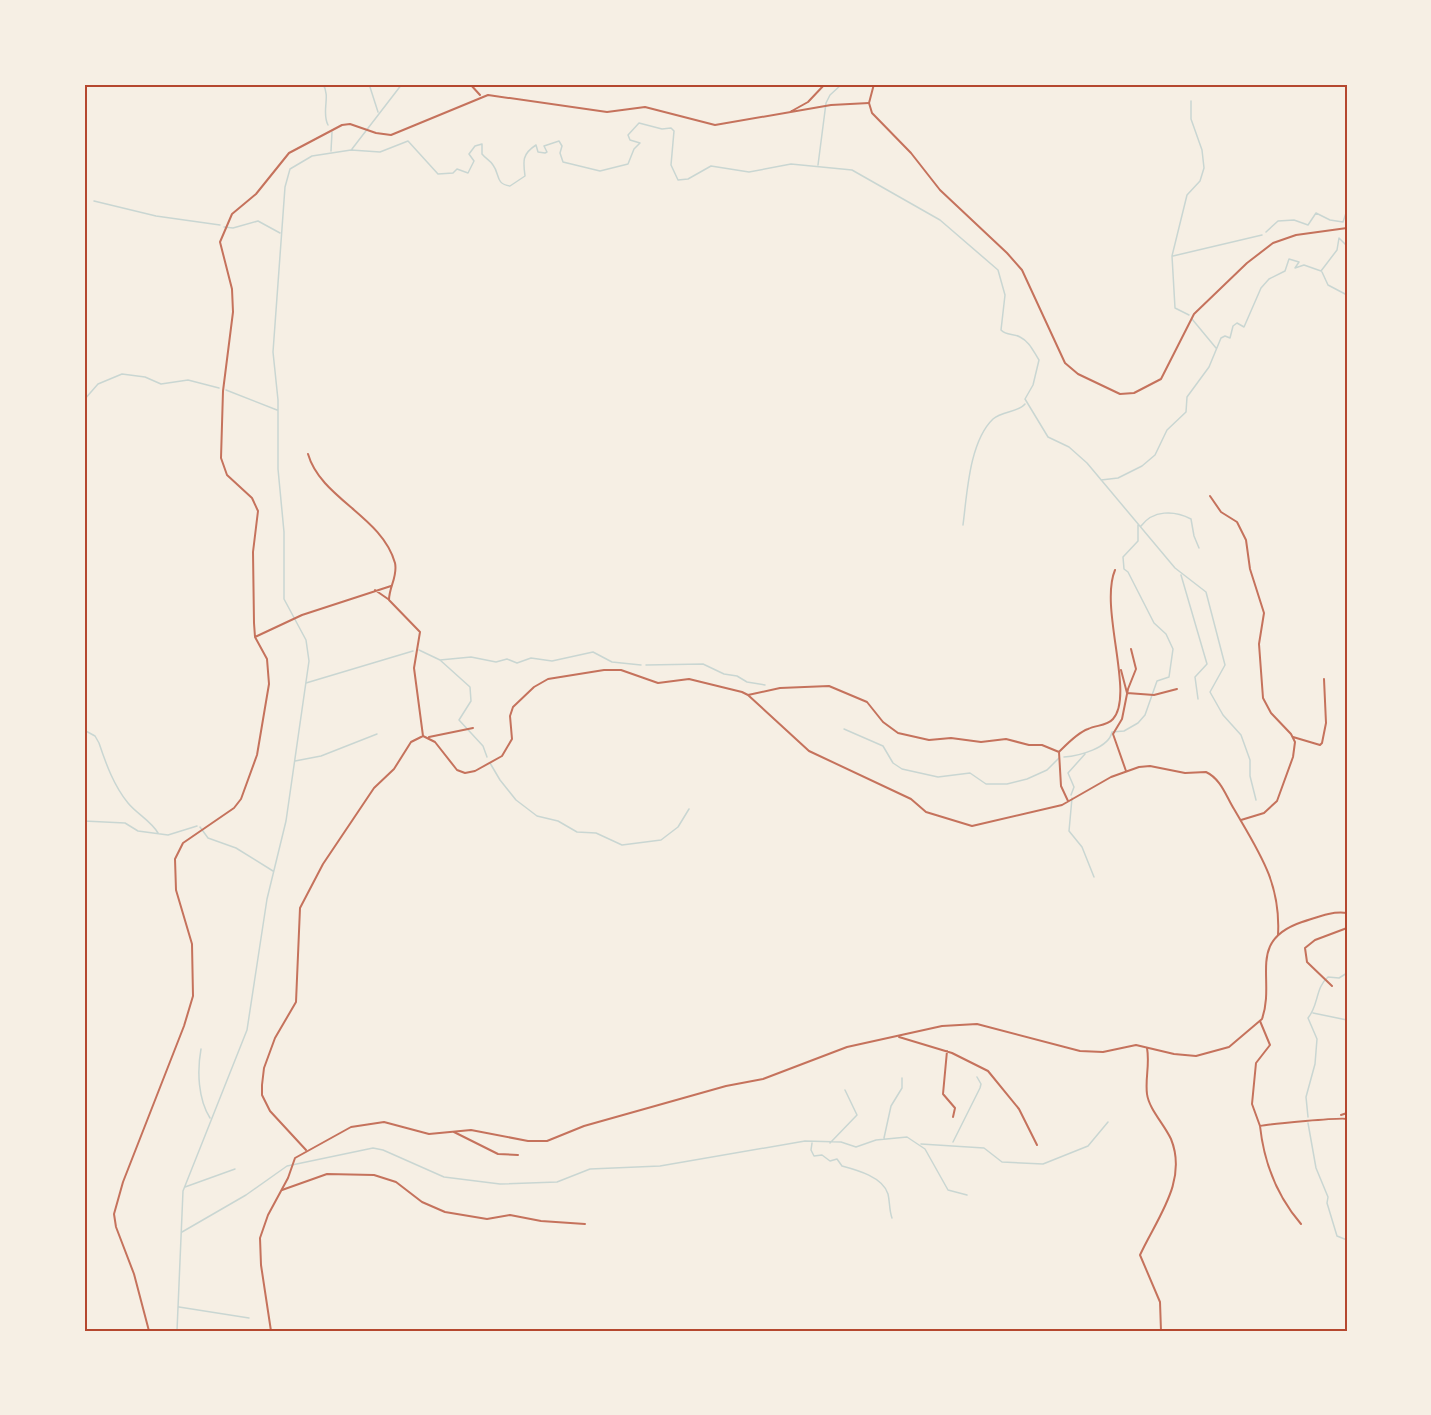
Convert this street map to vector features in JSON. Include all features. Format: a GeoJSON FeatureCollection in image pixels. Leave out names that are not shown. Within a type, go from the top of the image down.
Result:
{"type":"FeatureCollection","features":[{"type":"Feature","properties":{"kind":"street"},"geometry":{"type":"LineString","coordinates":[[470,84],[481,96]]}},
{"type":"Feature","properties":{"kind":"street"},"geometry":{"type":"LineString","coordinates":[[788,114],[808,102],[825,84]]}},
{"type":"Feature","properties":{"kind":"street"},"geometry":{"type":"LineString","coordinates":[[874,84],[869,103],[876,118],[911,153],[940,190],[1022,270],[1065,363],[1075,372],[1120,394],[1134,393],[1161,378],[1194,314],[1247,263],[1273,243],[1296,234],[1347,228]]}},
{"type":"Feature","properties":{"kind":"street"},"geometry":{"type":"LineString","coordinates":[[149,1331],[134,1274],[117,1230],[114,1214],[123,1182],[184,1026],[193,996],[192,944],[176,890],[176,854],[183,843],[238,804],[248,786],[257,755],[270,673],[267,659],[255,637],[253,552],[258,512],[252,498],[227,475],[221,458],[222,406],[231,341],[232,289],[220,242],[232,214],[256,194],[289,153],[342,125],[350,124],[382,135],[398,133],[481,96],[529,99],[607,112],[645,107],[715,124],[788,114],[831,105],[869,103]]}},
{"type":"Feature","properties":{"kind":"street"},"geometry":{"type":"LineString","coordinates":[[308,454],[318,477],[373,529],[389,551],[396,569],[389,600]]}},
{"type":"Feature","properties":{"kind":"street"},"geometry":{"type":"LineString","coordinates":[[1210,496],[1221,512],[1237,522],[1245,540],[1250,568],[1264,614],[1259,644],[1263,698],[1271,712],[1293,737],[1320,745],[1326,727],[1324,679]]}},
{"type":"Feature","properties":{"kind":"street"},"geometry":{"type":"LineString","coordinates":[[1115,570],[1109,596],[1119,668],[1127,693]]}},
{"type":"Feature","properties":{"kind":"street"},"geometry":{"type":"LineString","coordinates":[[255,637],[294,619],[391,586]]}},
{"type":"Feature","properties":{"kind":"street"},"geometry":{"type":"LineString","coordinates":[[375,590],[389,600],[420,632],[414,668],[424,737]]}},
{"type":"Feature","properties":{"kind":"street"},"geometry":{"type":"LineString","coordinates":[[1126,771],[1113,734],[1122,719],[1127,693],[1136,669],[1131,649]]}},
{"type":"Feature","properties":{"kind":"street"},"geometry":{"type":"LineString","coordinates":[[1059,752],[1084,731],[1108,723],[1115,717],[1119,668]]}},
{"type":"Feature","properties":{"kind":"street"},"geometry":{"type":"LineString","coordinates":[[424,737],[435,742],[457,770],[465,773],[475,771],[497,760],[508,748],[513,736],[512,710],[534,687],[548,679],[604,670],[624,670],[658,683],[688,679],[748,695],[780,688],[829,686],[867,702],[883,722],[898,733],[929,740],[948,738],[981,742],[1006,739],[1029,745],[1042,745],[1059,752]]}},
{"type":"Feature","properties":{"kind":"street"},"geometry":{"type":"LineString","coordinates":[[1127,693],[1155,695],[1177,689]]}},
{"type":"Feature","properties":{"kind":"street"},"geometry":{"type":"LineString","coordinates":[[748,695],[809,751],[910,799],[926,812],[976,826],[1057,807],[1107,779],[1146,766],[1180,773],[1208,773],[1219,782],[1258,848],[1274,888],[1279,909],[1278,935]]}},
{"type":"Feature","properties":{"kind":"street"},"geometry":{"type":"LineString","coordinates":[[306,1150],[270,1111],[262,1095],[264,1068],[275,1038],[296,1002],[300,908],[323,864],[374,788],[394,769],[409,744],[424,737],[473,728]]}},
{"type":"Feature","properties":{"kind":"street"},"geometry":{"type":"LineString","coordinates":[[1241,820],[1264,813],[1277,801],[1293,758],[1293,737]]}},
{"type":"Feature","properties":{"kind":"street"},"geometry":{"type":"LineString","coordinates":[[1059,752],[1061,786],[1069,802]]}},
{"type":"Feature","properties":{"kind":"street"},"geometry":{"type":"LineString","coordinates":[[271,1331],[260,1242],[268,1215],[282,1190],[292,1163],[306,1150],[351,1127],[370,1123],[394,1123],[429,1134],[477,1131],[535,1142],[547,1141],[584,1126],[726,1086],[763,1079],[847,1047],[899,1037],[939,1026],[974,1023],[1080,1051],[1103,1052],[1136,1045],[1191,1056],[1218,1052],[1233,1044],[1260,1022],[1264,1012],[1265,958],[1278,935],[1287,928],[1326,914],[1347,913]]}},
{"type":"Feature","properties":{"kind":"street"},"geometry":{"type":"LineString","coordinates":[[1332,986],[1307,962],[1305,948],[1315,940],[1347,928]]}},
{"type":"Feature","properties":{"kind":"street"},"geometry":{"type":"LineString","coordinates":[[1260,1022],[1270,1043],[1268,1051],[1256,1063],[1252,1104],[1260,1126],[1262,1146],[1274,1183],[1301,1224]]}},
{"type":"Feature","properties":{"kind":"street"},"geometry":{"type":"LineString","coordinates":[[899,1037],[947,1051],[990,1071],[1019,1109],[1037,1145]]}},
{"type":"Feature","properties":{"kind":"street"},"geometry":{"type":"LineString","coordinates":[[1147,1048],[1150,1061],[1147,1094],[1170,1138],[1178,1165],[1165,1208],[1140,1255],[1160,1302],[1161,1331]]}},
{"type":"Feature","properties":{"kind":"street"},"geometry":{"type":"LineString","coordinates":[[947,1051],[944,1094],[955,1108],[953,1117]]}},
{"type":"Feature","properties":{"kind":"street"},"geometry":{"type":"LineString","coordinates":[[1260,1126],[1317,1122],[1347,1113]]}},
{"type":"Feature","properties":{"kind":"street"},"geometry":{"type":"LineString","coordinates":[[1338,1116],[1347,1119]]}},
{"type":"Feature","properties":{"kind":"street"},"geometry":{"type":"LineString","coordinates":[[452,1131],[498,1154],[518,1155]]}},
{"type":"Feature","properties":{"kind":"street"},"geometry":{"type":"LineString","coordinates":[[282,1190],[327,1174],[374,1175],[396,1182],[422,1202],[445,1212],[487,1219],[510,1215],[541,1221],[585,1224]]}},
{"type":"Feature","properties":{"kind":"waterway"},"geometry":{"type":"LineString","coordinates":[[323,84],[328,125]]}},
{"type":"Feature","properties":{"kind":"waterway"},"geometry":{"type":"LineString","coordinates":[[369,84],[378,112]]}},
{"type":"Feature","properties":{"kind":"waterway"},"geometry":{"type":"LineString","coordinates":[[352,149],[402,84]]}},
{"type":"Feature","properties":{"kind":"waterway"},"geometry":{"type":"LineString","coordinates":[[818,165],[826,103],[830,95],[842,84]]}},
{"type":"Feature","properties":{"kind":"waterway"},"geometry":{"type":"LineString","coordinates":[[1189,315],[1175,308],[1172,256],[1187,195],[1200,181],[1204,168],[1202,150],[1191,119],[1191,101]]}},
{"type":"Feature","properties":{"kind":"waterway"},"geometry":{"type":"LineString","coordinates":[[177,1331],[183,1191],[247,1030],[267,899],[286,821],[309,661],[306,640],[284,599],[284,532],[278,469],[278,400],[273,352],[285,187],[290,169],[312,156],[351,150],[380,152],[408,141],[438,174],[453,173],[457,169],[468,173],[474,161],[469,154],[475,146],[482,144],[482,154],[491,162],[500,181],[510,186],[525,176],[524,158],[536,145],[538,152],[545,153],[547,152],[544,146],[559,141],[562,146],[560,153],[563,162],[600,171],[628,164],[634,149],[640,143],[630,140],[628,135],[639,123],[662,129],[671,128],[674,131],[671,165],[678,180],[688,179],[711,166],[749,172],[791,164],[852,170],[940,220],[998,270],[1005,295],[1001,330],[1026,341],[1039,360],[1033,385],[1025,399],[1048,437],[1069,447],[1087,463],[1175,568],[1206,592],[1225,665],[1210,692],[1223,715],[1241,735],[1250,760],[1250,776],[1256,800]]}},
{"type":"Feature","properties":{"kind":"waterway"},"geometry":{"type":"LineString","coordinates":[[331,151],[332,132]]}},
{"type":"Feature","properties":{"kind":"waterway"},"geometry":{"type":"LineString","coordinates":[[94,201],[156,216],[220,225]]}},
{"type":"Feature","properties":{"kind":"waterway"},"geometry":{"type":"LineString","coordinates":[[1266,232],[1278,221],[1294,220],[1308,225],[1316,213],[1330,220],[1343,222],[1347,210]]}},
{"type":"Feature","properties":{"kind":"waterway"},"geometry":{"type":"LineString","coordinates":[[224,227],[233,228],[258,221],[280,233]]}},
{"type":"Feature","properties":{"kind":"waterway"},"geometry":{"type":"LineString","coordinates":[[1173,256],[1262,235]]}},
{"type":"Feature","properties":{"kind":"waterway"},"geometry":{"type":"LineString","coordinates":[[1321,271],[1337,250],[1339,238],[1347,246]]}},
{"type":"Feature","properties":{"kind":"waterway"},"geometry":{"type":"LineString","coordinates":[[1101,480],[1118,478],[1142,466],[1155,455],[1167,430],[1186,412],[1187,397],[1209,367],[1221,338],[1225,336],[1230,338],[1233,326],[1237,323],[1244,327],[1261,288],[1269,279],[1285,271],[1289,259],[1299,262],[1295,268],[1304,265],[1321,271]]}},
{"type":"Feature","properties":{"kind":"waterway"},"geometry":{"type":"LineString","coordinates":[[1322,272],[1328,285],[1347,295]]}},
{"type":"Feature","properties":{"kind":"waterway"},"geometry":{"type":"LineString","coordinates":[[1192,319],[1216,348]]}},
{"type":"Feature","properties":{"kind":"waterway"},"geometry":{"type":"LineString","coordinates":[[84,400],[98,384],[122,374],[145,377],[161,384],[188,380],[219,388]]}},
{"type":"Feature","properties":{"kind":"waterway"},"geometry":{"type":"LineString","coordinates":[[226,390],[277,410]]}},
{"type":"Feature","properties":{"kind":"waterway"},"geometry":{"type":"LineString","coordinates":[[963,525],[970,469],[985,429],[993,419],[1019,409],[1025,404]]}},
{"type":"Feature","properties":{"kind":"waterway"},"geometry":{"type":"LineString","coordinates":[[1141,526],[1158,514],[1171,513],[1184,516],[1191,519],[1199,548]]}},
{"type":"Feature","properties":{"kind":"waterway"},"geometry":{"type":"LineString","coordinates":[[1064,757],[1099,747],[1110,738],[1112,732],[1124,731],[1138,723],[1145,715],[1157,681],[1169,677],[1173,649],[1166,634],[1154,623],[1128,572],[1124,569],[1123,557],[1138,541],[1138,525]]}},
{"type":"Feature","properties":{"kind":"waterway"},"geometry":{"type":"LineString","coordinates":[[1181,575],[1207,664],[1195,677],[1198,699]]}},
{"type":"Feature","properties":{"kind":"waterway"},"geometry":{"type":"LineString","coordinates":[[419,650],[440,660],[470,687],[471,701],[459,720],[483,746],[487,757]]}},
{"type":"Feature","properties":{"kind":"waterway"},"geometry":{"type":"LineString","coordinates":[[306,683],[413,651]]}},
{"type":"Feature","properties":{"kind":"waterway"},"geometry":{"type":"LineString","coordinates":[[440,660],[471,657],[496,662],[507,659],[517,663],[531,658],[552,661],[593,652],[612,662],[641,665]]}},
{"type":"Feature","properties":{"kind":"waterway"},"geometry":{"type":"LineString","coordinates":[[646,665],[703,664],[747,682],[765,685]]}},
{"type":"Feature","properties":{"kind":"waterway"},"geometry":{"type":"LineString","coordinates":[[844,729],[883,746],[893,763],[902,769],[938,777],[970,773],[986,784],[1007,784],[1027,779],[1047,770],[1059,758]]}},
{"type":"Feature","properties":{"kind":"waterway"},"geometry":{"type":"LineString","coordinates":[[84,730],[95,736],[123,796],[158,833]]}},
{"type":"Feature","properties":{"kind":"waterway"},"geometry":{"type":"LineString","coordinates":[[295,761],[321,756],[377,734]]}},
{"type":"Feature","properties":{"kind":"waterway"},"geometry":{"type":"LineString","coordinates":[[1071,795],[1074,787],[1068,773],[1085,754]]}},
{"type":"Feature","properties":{"kind":"waterway"},"geometry":{"type":"LineString","coordinates":[[490,763],[516,800],[537,816],[558,821],[577,832],[596,833],[622,845],[661,840],[678,827],[689,809]]}},
{"type":"Feature","properties":{"kind":"waterway"},"geometry":{"type":"LineString","coordinates":[[1072,798],[1069,831],[1082,847],[1094,877]]}},
{"type":"Feature","properties":{"kind":"waterway"},"geometry":{"type":"LineString","coordinates":[[84,821],[125,823],[138,831],[168,835],[197,826]]}},
{"type":"Feature","properties":{"kind":"waterway"},"geometry":{"type":"LineString","coordinates":[[200,827],[208,838],[236,848],[273,871]]}},
{"type":"Feature","properties":{"kind":"waterway"},"geometry":{"type":"LineString","coordinates":[[1308,1117],[1306,1097],[1315,1064],[1317,1039],[1308,1018],[1324,981],[1328,977],[1339,978],[1347,973]]}},
{"type":"Feature","properties":{"kind":"waterway"},"geometry":{"type":"LineString","coordinates":[[1313,1013],[1347,1020]]}},
{"type":"Feature","properties":{"kind":"waterway"},"geometry":{"type":"LineString","coordinates":[[201,1049],[200,1085],[203,1102],[210,1118]]}},
{"type":"Feature","properties":{"kind":"waterway"},"geometry":{"type":"LineString","coordinates":[[953,1142],[980,1088],[981,1084],[977,1077]]}},
{"type":"Feature","properties":{"kind":"waterway"},"geometry":{"type":"LineString","coordinates":[[884,1138],[891,1106],[902,1088],[902,1078]]}},
{"type":"Feature","properties":{"kind":"waterway"},"geometry":{"type":"LineString","coordinates":[[830,1143],[857,1115],[845,1090]]}},
{"type":"Feature","properties":{"kind":"waterway"},"geometry":{"type":"LineString","coordinates":[[921,1144],[984,1148],[1002,1162],[1043,1164],[1088,1146],[1108,1122]]}},
{"type":"Feature","properties":{"kind":"waterway"},"geometry":{"type":"LineString","coordinates":[[1308,1123],[1316,1168],[1328,1197],[1327,1203],[1337,1236],[1347,1240]]}},
{"type":"Feature","properties":{"kind":"waterway"},"geometry":{"type":"LineString","coordinates":[[182,1232],[246,1195],[287,1166],[373,1148],[383,1150],[444,1177],[500,1184],[557,1182],[590,1169],[660,1166],[805,1141],[841,1142],[856,1147],[876,1140],[907,1137],[925,1149],[948,1190],[967,1195]]}},
{"type":"Feature","properties":{"kind":"waterway"},"geometry":{"type":"LineString","coordinates":[[812,1143],[811,1150],[814,1156],[822,1155],[830,1161],[837,1159],[842,1166],[869,1175],[881,1183],[888,1194],[892,1218]]}},
{"type":"Feature","properties":{"kind":"waterway"},"geometry":{"type":"LineString","coordinates":[[185,1187],[235,1169]]}},
{"type":"Feature","properties":{"kind":"waterway"},"geometry":{"type":"LineString","coordinates":[[179,1307],[249,1318]]}}]}
